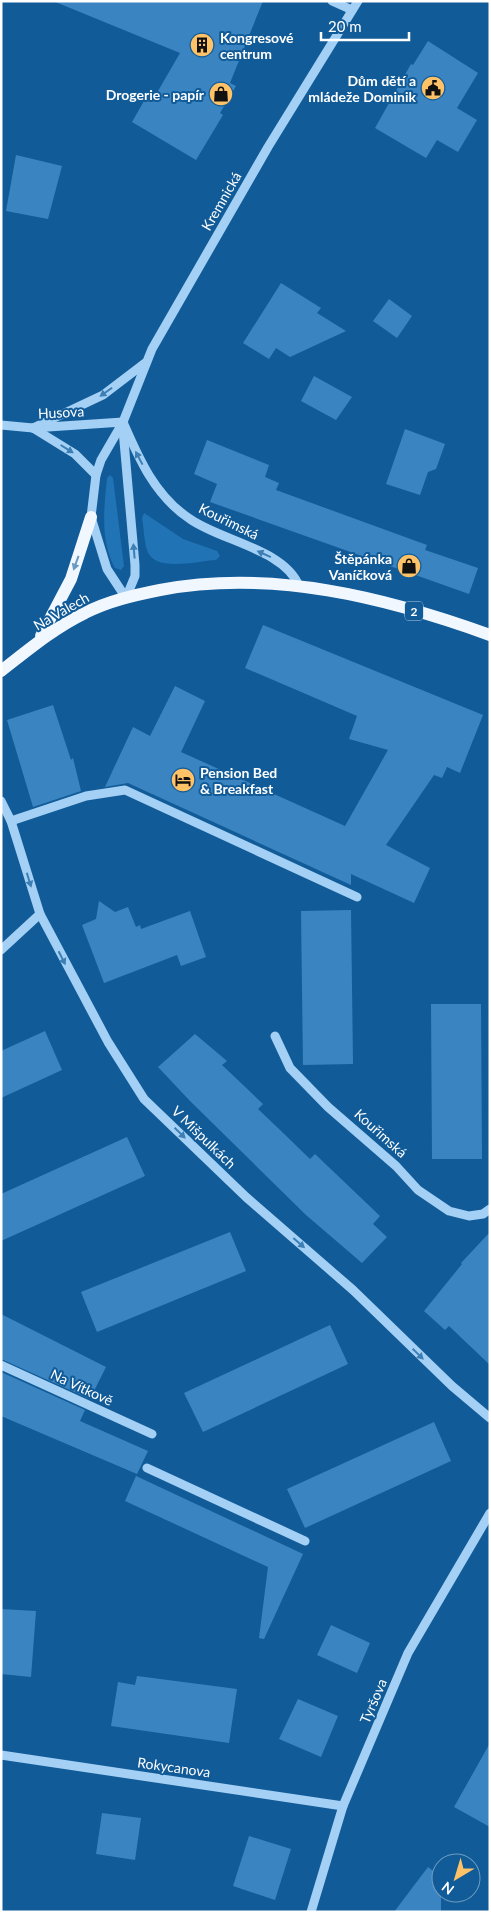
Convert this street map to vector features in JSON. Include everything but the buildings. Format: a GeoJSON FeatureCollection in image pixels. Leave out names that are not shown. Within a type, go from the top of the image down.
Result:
{"type":"FeatureCollection","features":[{"type":"Feature","properties":{"kind":"main road"},"geometry":{"type":"LineString","coordinates":[[39,640],[70,579],[91,517]]}},
{"type":"Feature","properties":{"kind":"main road","name":"Na Valech"},"geometry":{"type":"LineString","coordinates":[[1,671],[39,640],[86,612],[126,598],[195,584],[273,583],[299,586]]}},
{"type":"Feature","properties":{"kind":"main road","name":"2"},"geometry":{"type":"LineString","coordinates":[[299,586],[338,592],[400,607],[490,635]]}},
{"type":"Feature","properties":{"kind":"street"},"geometry":{"type":"LineString","coordinates":[[332,1],[352,10]]}},
{"type":"Feature","properties":{"kind":"street","name":"Kremnická"},"geometry":{"type":"LineString","coordinates":[[123,422],[145,362],[268,147],[358,1]]}},
{"type":"Feature","properties":{"kind":"street"},"geometry":{"type":"LineString","coordinates":[[33,428],[103,395],[145,362]]}},
{"type":"Feature","properties":{"kind":"street"},"geometry":{"type":"LineString","coordinates":[[123,422],[108,446],[96,475],[91,517],[107,569],[126,598]]}},
{"type":"Feature","properties":{"kind":"street"},"geometry":{"type":"LineString","coordinates":[[123,422],[135,564],[134,576],[126,598]]}},
{"type":"Feature","properties":{"kind":"street","name":"Husova"},"geometry":{"type":"LineString","coordinates":[[1,426],[33,428],[123,422]]}},
{"type":"Feature","properties":{"kind":"street","name":"Kouřimská"},"geometry":{"type":"LineString","coordinates":[[123,422],[151,480],[177,510],[190,520],[210,530],[277,560],[292,572],[299,586]]}},
{"type":"Feature","properties":{"kind":"street"},"geometry":{"type":"LineString","coordinates":[[33,428],[75,454],[96,475]]}},
{"type":"Feature","properties":{"kind":"street"},"geometry":{"type":"LineString","coordinates":[[11,821],[86,796],[125,790],[357,897]]}},
{"type":"Feature","properties":{"kind":"street","name":"V Mišpulkách"},"geometry":{"type":"LineString","coordinates":[[1,801],[11,821],[40,914],[108,1042],[144,1099],[246,1197],[353,1290],[452,1386],[490,1418]]}},
{"type":"Feature","properties":{"kind":"street"},"geometry":{"type":"LineString","coordinates":[[1,950],[40,914]]}},
{"type":"Feature","properties":{"kind":"street","name":"Kouřimská"},"geometry":{"type":"LineString","coordinates":[[275,1036],[290,1068],[328,1107],[396,1166],[418,1190],[449,1211],[469,1216],[484,1214],[490,1209]]}},
{"type":"Feature","properties":{"kind":"street","name":"Na Vítkově"},"geometry":{"type":"LineString","coordinates":[[1,1365],[152,1434]]}},
{"type":"Feature","properties":{"kind":"street"},"geometry":{"type":"LineString","coordinates":[[147,1468],[305,1541]]}},
{"type":"Feature","properties":{"kind":"street","name":"Tyršova"},"geometry":{"type":"LineString","coordinates":[[310,1912],[343,1806],[408,1653],[490,1513]]}},
{"type":"Feature","properties":{"kind":"street","name":"Rokycanova"},"geometry":{"type":"LineString","coordinates":[[1,1755],[343,1806]]}},
{"type":"Feature","properties":{"kind":"shaded area"},"geometry":{"type":"Polygon","coordinates":[[[110,475],[113,478],[124,566],[121,570],[115,568],[110,558],[105,536],[105,501],[107,478],[110,475]]]}},
{"type":"Feature","properties":{"kind":"shaded area"},"geometry":{"type":"Polygon","coordinates":[[[144,513],[183,539],[217,551],[220,556],[216,560],[177,564],[167,564],[158,561],[151,557],[147,550],[142,518],[144,513]]]}},
{"type":"Feature","properties":{"kind":"place","name":"Kongresové centrum"},"geometry":{"type":"Point","coordinates":[202,45]}},
{"type":"Feature","properties":{"kind":"place","name":"Dům dětí a mládeže Dominik"},"geometry":{"type":"Point","coordinates":[433,88]}},
{"type":"Feature","properties":{"kind":"place","name":"Drogerie - papír"},"geometry":{"type":"Point","coordinates":[221,94]}},
{"type":"Feature","properties":{"kind":"place","name":"Štěpánka Vaníčková"},"geometry":{"type":"Point","coordinates":[409,566]}},
{"type":"Feature","properties":{"kind":"place","name":"Pension Bed & Breakfast"},"geometry":{"type":"Point","coordinates":[183,780]}}]}
